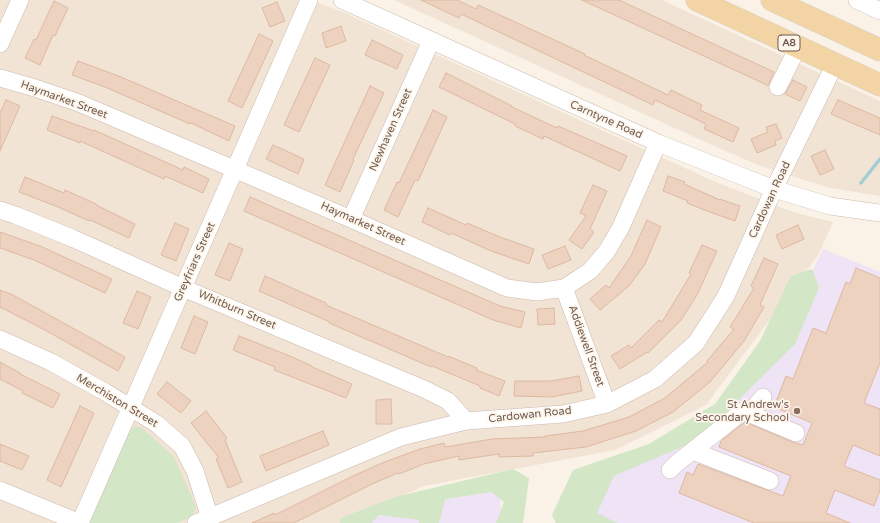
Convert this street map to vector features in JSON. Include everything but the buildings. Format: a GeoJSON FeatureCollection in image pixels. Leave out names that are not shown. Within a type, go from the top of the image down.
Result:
{"type":"FeatureCollection","features":[{"type":"Feature","properties":{"kind":"main road","name":"A8"},"geometry":{"type":"LineString","coordinates":[[697,0],[880,85]]}},
{"type":"Feature","properties":{"kind":"main road"},"geometry":{"type":"LineString","coordinates":[[772,0],[880,50]]}},
{"type":"Feature","properties":{"kind":"main road"},"geometry":{"type":"LineString","coordinates":[[793,44],[802,13]]}},
{"type":"Feature","properties":{"kind":"street"},"geometry":{"type":"LineString","coordinates":[[0,44],[20,0]]}},
{"type":"Feature","properties":{"kind":"street","name":"Greyfriars Street"},"geometry":{"type":"LineString","coordinates":[[80,523],[309,0]]}},
{"type":"Feature","properties":{"kind":"street","name":"Carntyne Road"},"geometry":{"type":"LineString","coordinates":[[342,0],[658,143],[774,189],[830,206],[880,213]]}},
{"type":"Feature","properties":{"kind":"street"},"geometry":{"type":"LineString","coordinates":[[857,0],[879,8]]}},
{"type":"Feature","properties":{"kind":"street","name":"Newhaven Street"},"geometry":{"type":"LineString","coordinates":[[351,219],[431,41]]}},
{"type":"Feature","properties":{"kind":"street"},"geometry":{"type":"LineString","coordinates":[[778,86],[793,44]]}},
{"type":"Feature","properties":{"kind":"street","name":"Cardowan Road"},"geometry":{"type":"LineString","coordinates":[[203,520],[401,436],[466,421],[563,414],[607,404],[655,379],[696,343],[726,296],[774,189],[835,64]]}},
{"type":"Feature","properties":{"kind":"street","name":"Haymarket Street"},"geometry":{"type":"LineString","coordinates":[[0,78],[79,103],[236,169],[507,288],[537,292],[564,288],[590,272],[607,251],[658,143]]}},
{"type":"Feature","properties":{"kind":"street","name":"Whitburn Street"},"geometry":{"type":"LineString","coordinates":[[0,210],[58,232],[183,288],[424,389],[448,401],[466,421]]}},
{"type":"Feature","properties":{"kind":"street","name":"Addiewell Street"},"geometry":{"type":"LineString","coordinates":[[564,288],[607,404]]}},
{"type":"Feature","properties":{"kind":"street","name":"Merchiston Street"},"geometry":{"type":"LineString","coordinates":[[0,339],[51,362],[158,424],[182,446],[195,471],[203,520]]}},
{"type":"Feature","properties":{"kind":"street"},"geometry":{"type":"LineString","coordinates":[[670,470],[743,411],[754,408],[763,396]]}},
{"type":"Feature","properties":{"kind":"street"},"geometry":{"type":"LineString","coordinates":[[743,411],[796,433]]}},
{"type":"Feature","properties":{"kind":"street"},"geometry":{"type":"LineString","coordinates":[[693,451],[770,481]]}},
{"type":"Feature","properties":{"kind":"street"},"geometry":{"type":"LineString","coordinates":[[0,490],[80,523]]}},
{"type":"Feature","properties":{"kind":"shaded area"},"geometry":{"type":"Polygon","coordinates":[[[0,0],[310,0],[343,12],[718,183],[796,213],[833,222],[819,254],[706,405],[615,450],[424,486],[340,523],[0,523],[0,0]]]}},
{"type":"Feature","properties":{"kind":"shaded area"},"geometry":{"type":"Polygon","coordinates":[[[394,0],[662,0],[880,101],[880,196],[830,188],[760,166],[394,0]]]}},
{"type":"Feature","properties":{"kind":"shaded area","name":"St Andrew's Secondary School"},"geometry":{"type":"Polygon","coordinates":[[[823,249],[880,272],[880,523],[584,523],[606,468],[686,440],[743,383],[803,291],[823,249]]]}},
{"type":"Feature","properties":{"kind":"shaded area"},"geometry":{"type":"Polygon","coordinates":[[[500,485],[501,523],[364,523],[418,498],[500,485]]]}},
{"type":"Feature","properties":{"kind":"green space"},"geometry":{"type":"Polygon","coordinates":[[[812,269],[819,288],[795,344],[698,440],[614,476],[597,513],[617,523],[556,523],[552,515],[573,470],[649,444],[715,404],[760,341],[791,276],[812,269]]]}},
{"type":"Feature","properties":{"kind":"green space"},"geometry":{"type":"Polygon","coordinates":[[[135,426],[142,428],[174,457],[196,507],[191,517],[177,523],[87,523],[130,430],[135,426]]]}},
{"type":"Feature","properties":{"kind":"green space"},"geometry":{"type":"Polygon","coordinates":[[[513,469],[529,478],[523,523],[496,523],[504,502],[491,492],[445,499],[439,523],[419,523],[419,520],[379,515],[371,523],[340,523],[341,518],[395,497],[513,469]]]}},
{"type":"Feature","properties":{"kind":"waterway"},"geometry":{"type":"LineString","coordinates":[[861,183],[880,159]]}},
{"type":"Feature","properties":{"kind":"place","name":"St Andrew's Secondary School"},"geometry":{"type":"Point","coordinates":[797,411]}}]}
